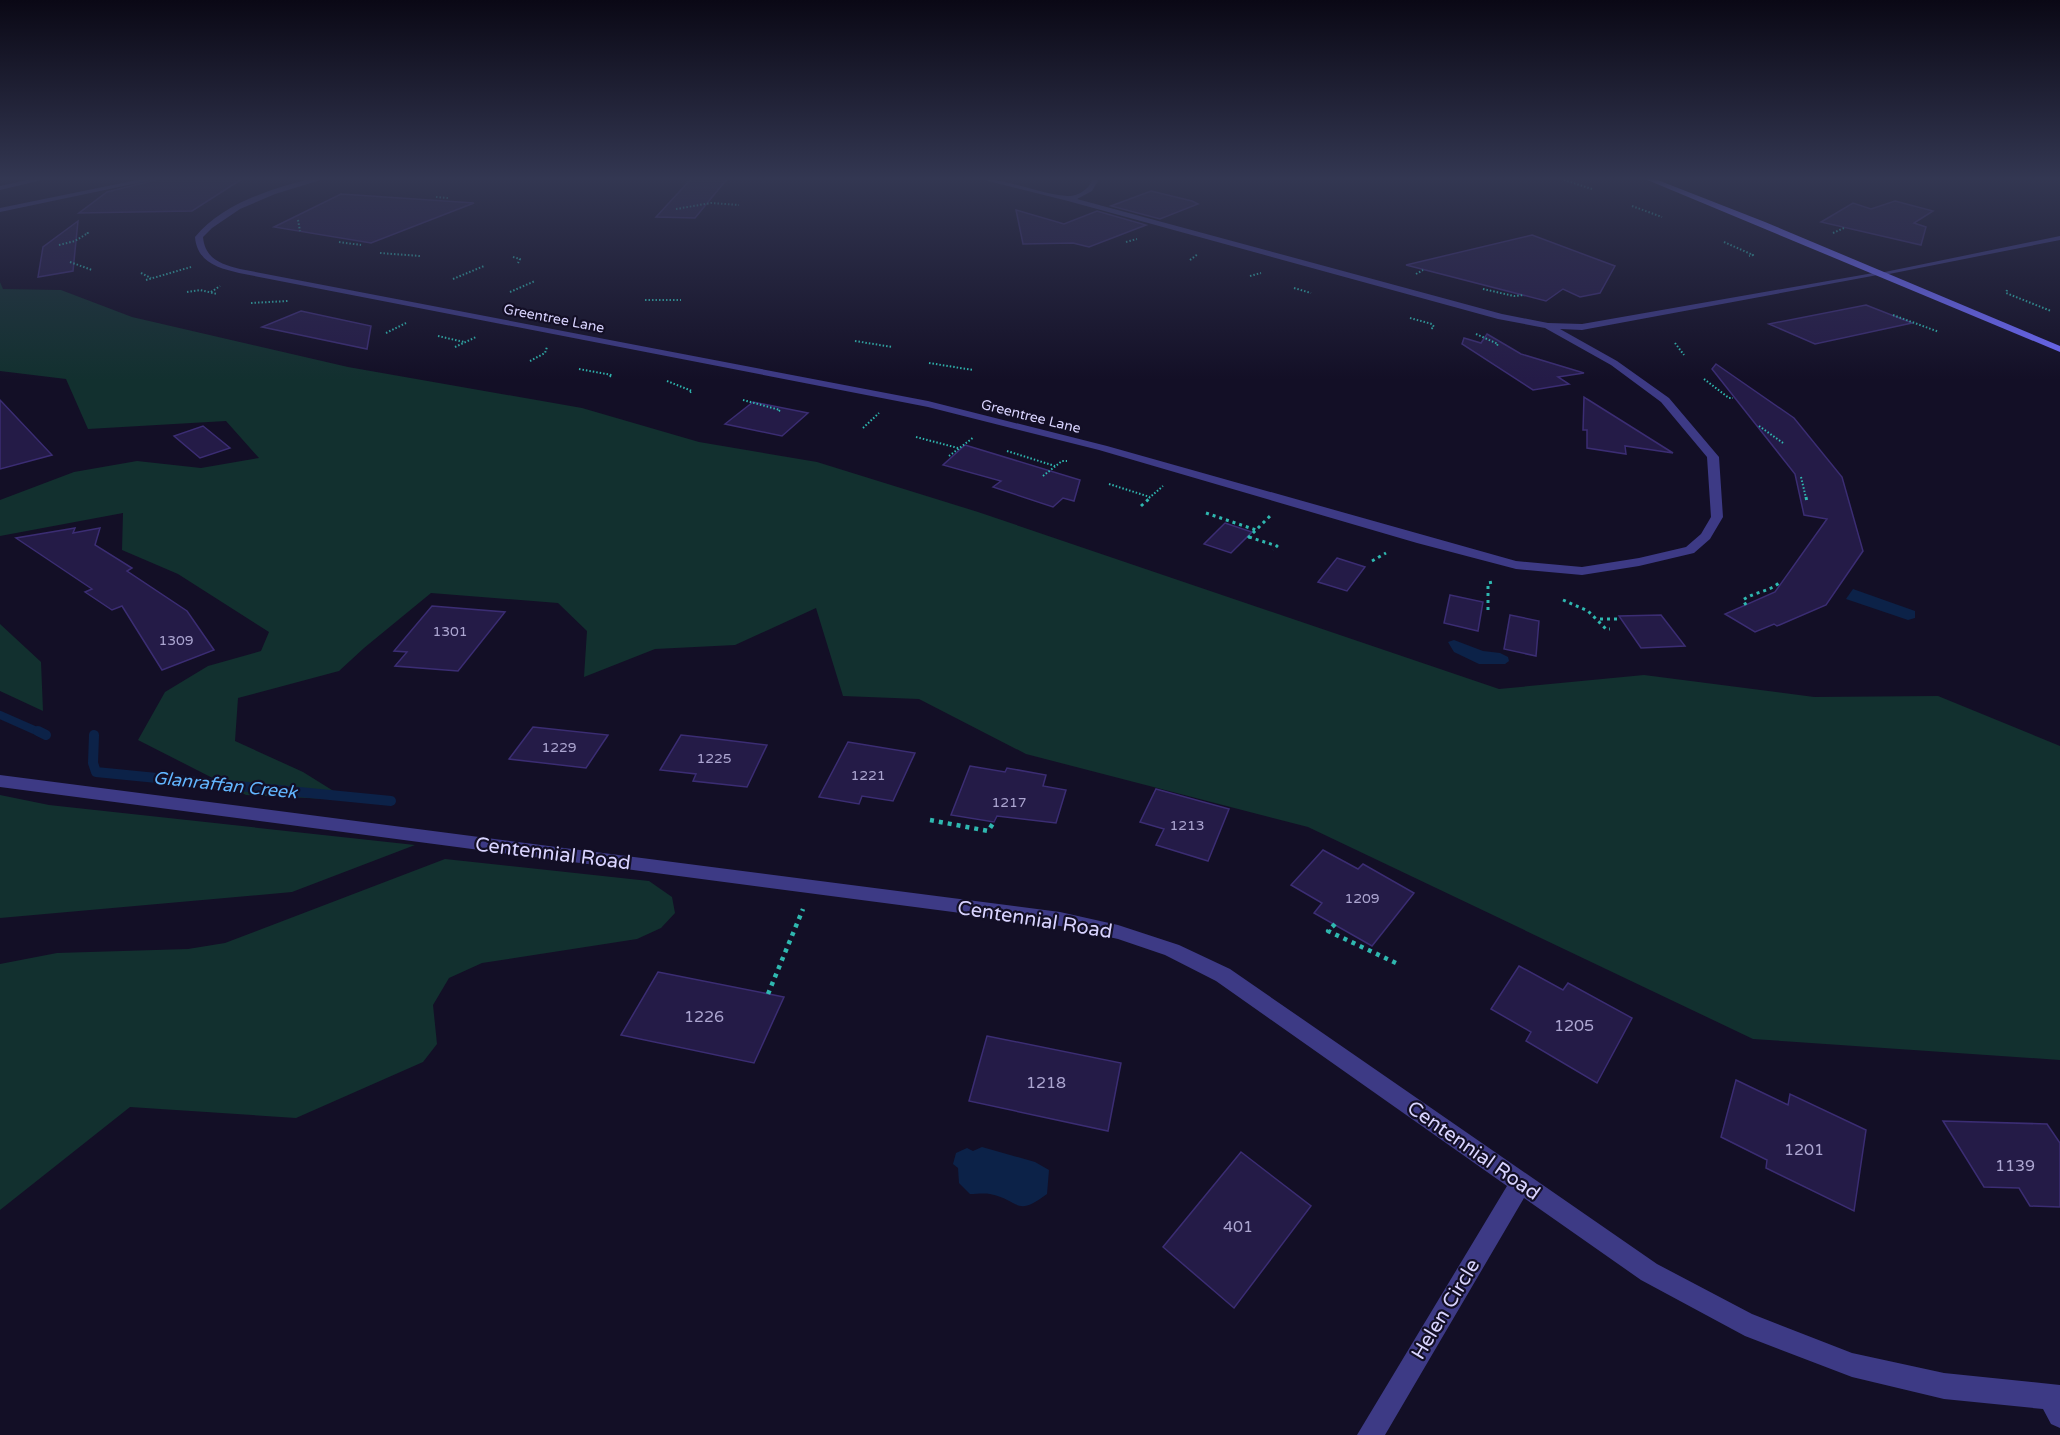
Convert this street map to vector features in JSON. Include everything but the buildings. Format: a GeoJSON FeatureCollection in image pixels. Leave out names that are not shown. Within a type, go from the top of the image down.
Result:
{"type":"FeatureCollection","features":[{"type":"Feature","properties":{"kind":"main road"},"geometry":{"type":"LineString","coordinates":[[1813,246],[2060,349]]}},
{"type":"Feature","properties":{"kind":"street","name":"Greentree Lane"},"geometry":{"type":"LineString","coordinates":[[200,246],[200,250],[213,263],[239,271],[928,404],[1099,447],[1512,564],[1582,571],[1639,562],[1690,550],[1706,536],[1717,517],[1713,457],[1665,400],[1614,363],[1548,326]]}},
{"type":"Feature","properties":{"kind":"street"},"geometry":{"type":"LineString","coordinates":[[1242,246],[1501,317],[1548,326],[1597,325],[2020,246]]}},
{"type":"Feature","properties":{"kind":"street","name":"Centennial Road"},"geometry":{"type":"LineString","coordinates":[[0,781],[1060,919],[1119,932],[1172,950],[1223,975],[1648,1272],[1745,1324],[1852,1365],[1944,1386],[2057,1404]]}},
{"type":"Feature","properties":{"kind":"street","name":"Helen Circle"},"geometry":{"type":"LineString","coordinates":[[1370,1435],[1521,1183]]}},
{"type":"Feature","properties":{"kind":"path"},"geometry":{"type":"LineString","coordinates":[[1733,246],[1753,255],[1749,256]]}},
{"type":"Feature","properties":{"kind":"path"},"geometry":{"type":"LineString","coordinates":[[380,253],[420,256]]}},
{"type":"Feature","properties":{"kind":"path"},"geometry":{"type":"LineString","coordinates":[[513,257],[520,259],[518,263]]}},
{"type":"Feature","properties":{"kind":"path"},"geometry":{"type":"LineString","coordinates":[[70,262],[93,270]]}},
{"type":"Feature","properties":{"kind":"path"},"geometry":{"type":"LineString","coordinates":[[453,279],[483,266]]}},
{"type":"Feature","properties":{"kind":"path"},"geometry":{"type":"LineString","coordinates":[[146,280],[188,268]]}},
{"type":"Feature","properties":{"kind":"path"},"geometry":{"type":"LineString","coordinates":[[141,273],[151,279]]}},
{"type":"Feature","properties":{"kind":"path"},"geometry":{"type":"LineString","coordinates":[[510,292],[535,281]]}},
{"type":"Feature","properties":{"kind":"path"},"geometry":{"type":"LineString","coordinates":[[1294,288],[1311,293]]}},
{"type":"Feature","properties":{"kind":"path"},"geometry":{"type":"LineString","coordinates":[[1481,289],[1524,296]]}},
{"type":"Feature","properties":{"kind":"path"},"geometry":{"type":"LineString","coordinates":[[187,292],[200,290],[217,294]]}},
{"type":"Feature","properties":{"kind":"path"},"geometry":{"type":"LineString","coordinates":[[2007,290],[2006,293],[2051,311]]}},
{"type":"Feature","properties":{"kind":"path"},"geometry":{"type":"LineString","coordinates":[[645,300],[681,300]]}},
{"type":"Feature","properties":{"kind":"path"},"geometry":{"type":"LineString","coordinates":[[251,303],[288,302]]}},
{"type":"Feature","properties":{"kind":"path"},"geometry":{"type":"LineString","coordinates":[[1893,315],[1939,332]]}},
{"type":"Feature","properties":{"kind":"path"},"geometry":{"type":"LineString","coordinates":[[1410,318],[1432,324],[1434,327],[1431,329]]}},
{"type":"Feature","properties":{"kind":"path"},"geometry":{"type":"LineString","coordinates":[[1476,334],[1492,340],[1498,344],[1496,347]]}},
{"type":"Feature","properties":{"kind":"path"},"geometry":{"type":"LineString","coordinates":[[438,336],[465,342]]}},
{"type":"Feature","properties":{"kind":"path"},"geometry":{"type":"LineString","coordinates":[[855,341],[892,347]]}},
{"type":"Feature","properties":{"kind":"path"},"geometry":{"type":"LineString","coordinates":[[1675,343],[1684,355]]}},
{"type":"Feature","properties":{"kind":"path"},"geometry":{"type":"LineString","coordinates":[[929,363],[973,370]]}},
{"type":"Feature","properties":{"kind":"path"},"geometry":{"type":"LineString","coordinates":[[579,369],[612,375],[609,377]]}},
{"type":"Feature","properties":{"kind":"path"},"geometry":{"type":"LineString","coordinates":[[1704,379],[1729,398],[1733,398]]}},
{"type":"Feature","properties":{"kind":"path"},"geometry":{"type":"LineString","coordinates":[[667,381],[686,387],[692,391],[689,393]]}},
{"type":"Feature","properties":{"kind":"path"},"geometry":{"type":"LineString","coordinates":[[743,400],[780,410],[778,412]]}},
{"type":"Feature","properties":{"kind":"path"},"geometry":{"type":"LineString","coordinates":[[1759,426],[1783,443]]}},
{"type":"Feature","properties":{"kind":"path"},"geometry":{"type":"LineString","coordinates":[[916,437],[961,449]]}},
{"type":"Feature","properties":{"kind":"path"},"geometry":{"type":"LineString","coordinates":[[1007,451],[1056,466]]}},
{"type":"Feature","properties":{"kind":"path"},"geometry":{"type":"LineString","coordinates":[[1141,506],[1180,470]]}},
{"type":"Feature","properties":{"kind":"path"},"geometry":{"type":"LineString","coordinates":[[1801,477],[1806,502]]}},
{"type":"Feature","properties":{"kind":"path"},"geometry":{"type":"LineString","coordinates":[[1109,484],[1151,497]]}},
{"type":"Feature","properties":{"kind":"path"},"geometry":{"type":"LineString","coordinates":[[1273,550],[1277,546],[1248,537],[1286,501]]}},
{"type":"Feature","properties":{"kind":"path"},"geometry":{"type":"LineString","coordinates":[[1206,513],[1256,530]]}},
{"type":"Feature","properties":{"kind":"path"},"geometry":{"type":"LineString","coordinates":[[1488,610],[1488,583],[1511,577],[1512,564]]}},
{"type":"Feature","properties":{"kind":"path"},"geometry":{"type":"LineString","coordinates":[[1746,605],[1743,600],[1749,596],[1771,591],[1779,583]]}},
{"type":"Feature","properties":{"kind":"path"},"geometry":{"type":"LineString","coordinates":[[1563,600],[1586,609],[1599,619],[1606,629],[1610,629]]}},
{"type":"Feature","properties":{"kind":"path"},"geometry":{"type":"LineString","coordinates":[[1599,619],[1621,619]]}},
{"type":"Feature","properties":{"kind":"path"},"geometry":{"type":"LineString","coordinates":[[930,820],[988,831],[994,822]]}},
{"type":"Feature","properties":{"kind":"path"},"geometry":{"type":"LineString","coordinates":[[768,994],[813,887]]}},
{"type":"Feature","properties":{"kind":"path"},"geometry":{"type":"LineString","coordinates":[[1335,924],[1328,931],[1398,964]]}},
{"type":"Feature","properties":{"kind":"green space"},"geometry":{"type":"Polygon","coordinates":[[[0,282],[3,289],[61,290],[132,317],[348,367],[582,408],[699,442],[817,462],[978,512],[1499,689],[1644,675],[1814,697],[1938,696],[2060,746],[2060,1060],[1753,1039],[1308,827],[1026,754],[919,699],[843,696],[816,608],[735,645],[655,649],[584,677],[587,631],[558,603],[431,593],[339,671],[238,698],[235,741],[303,772],[348,800],[246,795],[138,740],[165,692],[208,666],[261,651],[269,632],[178,574],[122,550],[123,513],[0,536],[0,500],[74,472],[137,461],[201,468],[259,458],[226,421],[88,429],[66,379],[0,371],[0,282]]]}},
{"type":"Feature","properties":{"kind":"green space"},"geometry":{"type":"Polygon","coordinates":[[[0,624],[41,662],[43,711],[0,691],[0,624]]]}},
{"type":"Feature","properties":{"kind":"green space"},"geometry":{"type":"Polygon","coordinates":[[[0,795],[49,805],[415,845],[292,892],[0,918],[0,795]]]}},
{"type":"Feature","properties":{"kind":"green space"},"geometry":{"type":"Polygon","coordinates":[[[445,859],[649,881],[672,897],[675,913],[661,928],[637,939],[482,963],[449,978],[433,1005],[437,1044],[423,1062],[296,1118],[130,1107],[0,1210],[0,964],[57,953],[188,949],[225,943],[445,859]]]}},
{"type":"Feature","properties":{"kind":"water"},"geometry":{"type":"Polygon","coordinates":[[[1853,589],[1915,611],[1915,618],[1908,620],[1846,599],[1853,589]]]}},
{"type":"Feature","properties":{"kind":"water"},"geometry":{"type":"Polygon","coordinates":[[[1454,640],[1483,651],[1500,653],[1508,657],[1509,661],[1505,664],[1479,664],[1454,652],[1448,642],[1454,640]]]}},
{"type":"Feature","properties":{"kind":"water"},"geometry":{"type":"Polygon","coordinates":[[[982,1147],[1035,1162],[1049,1170],[1047,1194],[1023,1206],[990,1194],[970,1194],[959,1183],[958,1168],[953,1164],[956,1153],[967,1148],[973,1151],[982,1147]]]}},
{"type":"Feature","properties":{"kind":"waterway","name":"Glanraffan Creek"},"geometry":{"type":"LineString","coordinates":[[0,715],[41,733]]}},
{"type":"Feature","properties":{"kind":"waterway","name":"Glanraffan Creek"},"geometry":{"type":"LineString","coordinates":[[38,731],[46,735]]}},
{"type":"Feature","properties":{"kind":"waterway","name":"Glanraffan Creek"},"geometry":{"type":"LineString","coordinates":[[94,735],[93,763],[96,772],[391,801]]}}]}
